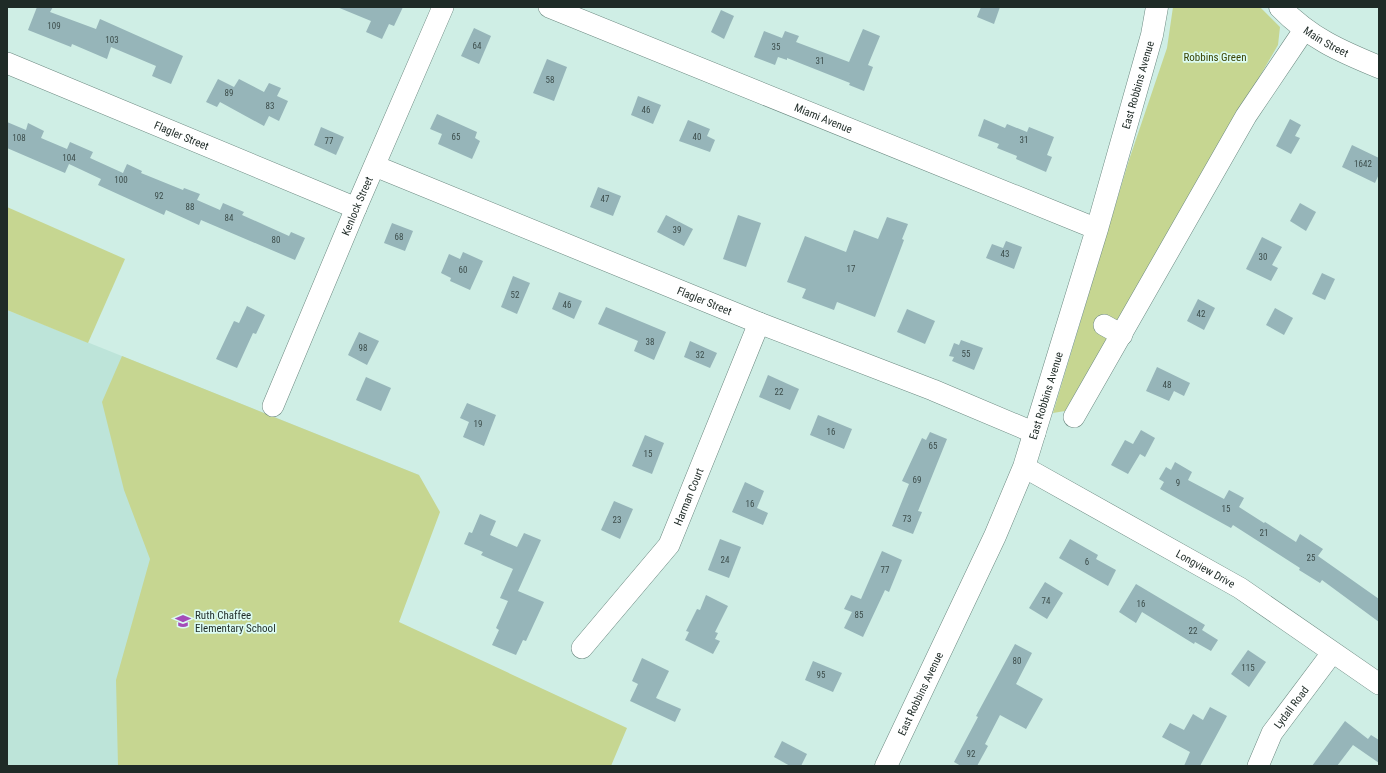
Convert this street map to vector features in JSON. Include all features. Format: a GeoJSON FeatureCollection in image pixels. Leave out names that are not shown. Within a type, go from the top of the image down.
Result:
{"type":"FeatureCollection","features":[{"type":"Feature","properties":{"kind":"main road","name":"East Robbins Avenue"},"geometry":{"type":"LineString","coordinates":[[886,766],[995,536],[1024,468],[1097,229],[1152,35],[1156,7]]}},
{"type":"Feature","properties":{"kind":"main road","name":"Main Street"},"geometry":{"type":"LineString","coordinates":[[1280,7],[1304,30],[1334,48],[1379,67]]}},
{"type":"Feature","properties":{"kind":"street","name":"Kenlock Street"},"geometry":{"type":"LineString","coordinates":[[273,406],[356,208],[443,7]]}},
{"type":"Feature","properties":{"kind":"street","name":"Miami Avenue"},"geometry":{"type":"LineString","coordinates":[[549,7],[1097,229]]}},
{"type":"Feature","properties":{"kind":"street"},"geometry":{"type":"LineString","coordinates":[[1074,417],[1246,116],[1304,30]]}},
{"type":"Feature","properties":{"kind":"street","name":"Flagler Street"},"geometry":{"type":"LineString","coordinates":[[7,63],[356,208]]}},
{"type":"Feature","properties":{"kind":"street","name":"Flagler Street"},"geometry":{"type":"LineString","coordinates":[[375,166],[759,323],[933,390],[1034,433]]}},
{"type":"Feature","properties":{"kind":"street","name":"Harman Court"},"geometry":{"type":"LineString","coordinates":[[582,648],[670,545],[759,323]]}},
{"type":"Feature","properties":{"kind":"street"},"geometry":{"type":"LineString","coordinates":[[1104,325],[1122,335]]}},
{"type":"Feature","properties":{"kind":"street","name":"Longview Drive"},"geometry":{"type":"LineString","coordinates":[[1024,468],[1240,588],[1332,653],[1379,684]]}},
{"type":"Feature","properties":{"kind":"street","name":"Lydall Road"},"geometry":{"type":"LineString","coordinates":[[1258,766],[1272,733],[1332,653]]}},
{"type":"Feature","properties":{"kind":"shaded area","name":"Ruth Chaffee Elementary School"},"geometry":{"type":"Polygon","coordinates":[[[7,310],[419,475],[300,766],[7,766],[7,310]]]}},
{"type":"Feature","properties":{"kind":"green space","name":"Robbins Green"},"geometry":{"type":"Polygon","coordinates":[[[1173,7],[1260,7],[1280,27],[1278,45],[1065,411],[1053,413],[1129,160],[1167,48],[1173,7]]]}},
{"type":"Feature","properties":{"kind":"green space"},"geometry":{"type":"Polygon","coordinates":[[[7,207],[125,259],[88,343],[7,310],[7,207]]]}},
{"type":"Feature","properties":{"kind":"green space","name":"Ruth Chaffee Elementary School"},"geometry":{"type":"Polygon","coordinates":[[[122,356],[419,475],[440,512],[399,622],[627,728],[611,766],[118,766],[116,680],[150,559],[124,490],[102,402],[122,356]]]}},
{"type":"Feature","properties":{"kind":"building"},"geometry":{"type":"Polygon","coordinates":[[[37,7],[53,7],[50,12],[96,29],[100,19],[183,56],[171,84],[152,76],[156,66],[111,47],[107,59],[72,44],[71,47],[28,30],[37,7]]]}},
{"type":"Feature","properties":{"kind":"building"},"geometry":{"type":"Polygon","coordinates":[[[337,7],[403,7],[394,26],[389,24],[382,39],[366,32],[371,21],[337,7]]]}},
{"type":"Feature","properties":{"kind":"building"},"geometry":{"type":"Polygon","coordinates":[[[981,7],[1000,7],[994,24],[977,17],[981,7]]]}},
{"type":"Feature","properties":{"kind":"building"},"geometry":{"type":"Polygon","coordinates":[[[721,10],[734,16],[724,39],[711,32],[721,10]]]}},
{"type":"Feature","properties":{"kind":"building"},"geometry":{"type":"Polygon","coordinates":[[[474,28],[491,36],[479,64],[461,56],[474,28]]]}},
{"type":"Feature","properties":{"kind":"building"},"geometry":{"type":"Polygon","coordinates":[[[863,29],[880,36],[868,65],[873,67],[864,91],[849,85],[850,83],[787,58],[787,60],[778,57],[775,65],[754,57],[764,31],[782,38],[785,31],[799,36],[796,42],[849,62],[863,29]]]}},
{"type":"Feature","properties":{"kind":"building"},"geometry":{"type":"Polygon","coordinates":[[[547,59],[567,67],[554,101],[533,93],[547,59]]]}},
{"type":"Feature","properties":{"kind":"building"},"geometry":{"type":"Polygon","coordinates":[[[218,79],[234,87],[239,79],[264,92],[269,83],[281,88],[277,96],[288,101],[279,121],[269,116],[264,126],[220,102],[217,107],[206,102],[218,79]]]}},
{"type":"Feature","properties":{"kind":"building"},"geometry":{"type":"Polygon","coordinates":[[[638,96],[661,105],[653,124],[631,115],[638,96]]]}},
{"type":"Feature","properties":{"kind":"building"},"geometry":{"type":"Polygon","coordinates":[[[437,114],[477,132],[475,138],[480,141],[472,159],[438,144],[442,134],[430,129],[437,114]]]}},
{"type":"Feature","properties":{"kind":"building"},"geometry":{"type":"Polygon","coordinates":[[[984,119],[1005,128],[1007,124],[1027,132],[1029,127],[1054,137],[1047,155],[1052,157],[1046,172],[1016,159],[1017,156],[997,148],[999,144],[978,136],[984,119]]]}},
{"type":"Feature","properties":{"kind":"building"},"geometry":{"type":"Polygon","coordinates":[[[1290,119],[1301,125],[1295,136],[1300,138],[1291,154],[1276,146],[1290,119]]]}},
{"type":"Feature","properties":{"kind":"building"},"geometry":{"type":"Polygon","coordinates":[[[688,120],[710,129],[707,136],[715,140],[710,152],[679,141],[688,120]]]}},
{"type":"Feature","properties":{"kind":"building"},"geometry":{"type":"Polygon","coordinates":[[[7,122],[26,130],[28,123],[44,131],[41,138],[67,149],[70,142],[93,152],[90,158],[123,173],[127,164],[142,171],[141,173],[183,190],[184,188],[200,194],[197,200],[220,210],[223,203],[244,212],[242,215],[289,236],[291,232],[305,238],[295,260],[201,220],[199,225],[166,210],[164,215],[98,185],[101,179],[69,164],[65,173],[7,148],[7,122]]]}},
{"type":"Feature","properties":{"kind":"building"},"geometry":{"type":"Polygon","coordinates":[[[321,127],[344,137],[336,155],[314,145],[321,127]]]}},
{"type":"Feature","properties":{"kind":"building"},"geometry":{"type":"Polygon","coordinates":[[[1352,145],[1379,158],[1379,174],[1375,183],[1342,167],[1352,145]]]}},
{"type":"Feature","properties":{"kind":"building"},"geometry":{"type":"Polygon","coordinates":[[[598,187],[621,196],[613,216],[590,207],[598,187]]]}},
{"type":"Feature","properties":{"kind":"building"},"geometry":{"type":"Polygon","coordinates":[[[1300,203],[1316,212],[1306,231],[1290,221],[1300,203]]]}},
{"type":"Feature","properties":{"kind":"building"},"geometry":{"type":"Polygon","coordinates":[[[666,215],[693,229],[684,246],[657,232],[666,215]]]}},
{"type":"Feature","properties":{"kind":"building"},"geometry":{"type":"Polygon","coordinates":[[[738,215],[761,223],[746,267],[723,259],[738,215]]]}},
{"type":"Feature","properties":{"kind":"building"},"geometry":{"type":"Polygon","coordinates":[[[887,217],[908,224],[902,239],[904,240],[875,317],[837,302],[834,310],[802,298],[806,289],[787,282],[805,236],[846,252],[854,230],[878,239],[887,217]]]}},
{"type":"Feature","properties":{"kind":"building"},"geometry":{"type":"Polygon","coordinates":[[[392,223],[413,231],[405,251],[384,243],[392,223]]]}},
{"type":"Feature","properties":{"kind":"building"},"geometry":{"type":"Polygon","coordinates":[[[1262,237],[1282,247],[1272,265],[1278,268],[1271,281],[1246,269],[1262,237]]]}},
{"type":"Feature","properties":{"kind":"building"},"geometry":{"type":"Polygon","coordinates":[[[1006,241],[1022,247],[1014,269],[986,258],[992,244],[1003,248],[1006,241]]]}},
{"type":"Feature","properties":{"kind":"building"},"geometry":{"type":"Polygon","coordinates":[[[463,252],[483,261],[470,290],[450,281],[451,278],[441,273],[449,254],[460,259],[463,252]]]}},
{"type":"Feature","properties":{"kind":"building"},"geometry":{"type":"Polygon","coordinates":[[[1322,273],[1335,279],[1325,300],[1312,294],[1322,273]]]}},
{"type":"Feature","properties":{"kind":"building"},"geometry":{"type":"Polygon","coordinates":[[[513,276],[530,283],[517,314],[501,307],[513,276]]]}},
{"type":"Feature","properties":{"kind":"building"},"geometry":{"type":"Polygon","coordinates":[[[559,292],[582,301],[574,319],[552,309],[559,292]]]}},
{"type":"Feature","properties":{"kind":"building"},"geometry":{"type":"Polygon","coordinates":[[[1198,299],[1215,308],[1204,330],[1187,321],[1198,299]]]}},
{"type":"Feature","properties":{"kind":"building"},"geometry":{"type":"Polygon","coordinates":[[[247,306],[265,315],[256,334],[253,333],[237,368],[216,359],[234,321],[239,323],[247,306]]]}},
{"type":"Feature","properties":{"kind":"building"},"geometry":{"type":"Polygon","coordinates":[[[606,307],[666,332],[654,360],[634,351],[638,341],[598,324],[606,307]]]}},
{"type":"Feature","properties":{"kind":"building"},"geometry":{"type":"Polygon","coordinates":[[[1275,308],[1293,318],[1284,335],[1266,325],[1275,308]]]}},
{"type":"Feature","properties":{"kind":"building"},"geometry":{"type":"Polygon","coordinates":[[[907,309],[935,321],[925,344],[897,332],[907,309]]]}},
{"type":"Feature","properties":{"kind":"building"},"geometry":{"type":"Polygon","coordinates":[[[359,332],[379,341],[367,365],[348,355],[359,332]]]}},
{"type":"Feature","properties":{"kind":"building"},"geometry":{"type":"Polygon","coordinates":[[[961,340],[983,348],[974,370],[952,361],[954,357],[949,356],[954,343],[959,345],[961,340]]]}},
{"type":"Feature","properties":{"kind":"building"},"geometry":{"type":"Polygon","coordinates":[[[690,341],[717,353],[710,368],[684,357],[690,341]]]}},
{"type":"Feature","properties":{"kind":"building"},"geometry":{"type":"Polygon","coordinates":[[[1157,367],[1190,383],[1184,396],[1174,391],[1169,401],[1146,391],[1157,367]]]}},
{"type":"Feature","properties":{"kind":"building"},"geometry":{"type":"Polygon","coordinates":[[[768,375],[799,389],[790,410],[759,397],[768,375]]]}},
{"type":"Feature","properties":{"kind":"building"},"geometry":{"type":"Polygon","coordinates":[[[366,377],[391,388],[381,411],[356,400],[366,377]]]}},
{"type":"Feature","properties":{"kind":"building"},"geometry":{"type":"Polygon","coordinates":[[[467,403],[496,415],[484,446],[463,437],[469,422],[460,418],[467,403]]]}},
{"type":"Feature","properties":{"kind":"building"},"geometry":{"type":"Polygon","coordinates":[[[818,415],[852,429],[844,449],[810,435],[818,415]]]}},
{"type":"Feature","properties":{"kind":"building"},"geometry":{"type":"Polygon","coordinates":[[[1141,430],[1155,438],[1145,457],[1140,454],[1128,474],[1111,465],[1125,440],[1133,444],[1141,430]]]}},
{"type":"Feature","properties":{"kind":"building"},"geometry":{"type":"Polygon","coordinates":[[[930,432],[947,439],[918,511],[922,512],[913,534],[892,526],[909,484],[902,481],[922,438],[926,440],[930,432]]]}},
{"type":"Feature","properties":{"kind":"building"},"geometry":{"type":"Polygon","coordinates":[[[645,435],[664,443],[652,474],[632,466],[645,435]]]}},
{"type":"Feature","properties":{"kind":"building"},"geometry":{"type":"Polygon","coordinates":[[[1175,462],[1192,472],[1188,480],[1224,499],[1229,490],[1244,498],[1239,507],[1264,523],[1265,522],[1296,542],[1300,534],[1323,549],[1318,556],[1379,599],[1379,622],[1322,580],[1320,583],[1299,570],[1300,568],[1233,525],[1231,528],[1160,489],[1164,482],[1159,479],[1166,467],[1171,470],[1175,462]]]}},
{"type":"Feature","properties":{"kind":"building"},"geometry":{"type":"Polygon","coordinates":[[[745,482],[764,491],[757,508],[768,513],[763,525],[732,512],[745,482]]]}},
{"type":"Feature","properties":{"kind":"building"},"geometry":{"type":"Polygon","coordinates":[[[614,501],[633,509],[620,539],[601,530],[614,501]]]}},
{"type":"Feature","properties":{"kind":"building"},"geometry":{"type":"Polygon","coordinates":[[[480,514],[496,521],[490,535],[517,547],[524,533],[541,540],[518,591],[544,602],[526,641],[523,640],[516,655],[492,645],[499,630],[496,628],[508,601],[500,598],[513,569],[481,555],[483,552],[464,544],[469,532],[472,533],[480,514]]]}},
{"type":"Feature","properties":{"kind":"building"},"geometry":{"type":"Polygon","coordinates":[[[720,539],[741,547],[729,578],[708,570],[720,539]]]}},
{"type":"Feature","properties":{"kind":"building"},"geometry":{"type":"Polygon","coordinates":[[[1070,539],[1098,555],[1096,559],[1116,570],[1108,586],[1059,558],[1070,539]]]}},
{"type":"Feature","properties":{"kind":"building"},"geometry":{"type":"Polygon","coordinates":[[[882,551],[902,560],[889,592],[885,590],[863,637],[844,628],[852,612],[844,609],[851,595],[861,599],[882,551]]]}},
{"type":"Feature","properties":{"kind":"building"},"geometry":{"type":"Polygon","coordinates":[[[1045,582],[1063,593],[1047,619],[1029,608],[1045,582]]]}},
{"type":"Feature","properties":{"kind":"building"},"geometry":{"type":"Polygon","coordinates":[[[1136,584],[1205,625],[1202,630],[1218,640],[1211,651],[1195,642],[1194,644],[1142,612],[1136,623],[1119,612],[1136,584]]]}},
{"type":"Feature","properties":{"kind":"building"},"geometry":{"type":"Polygon","coordinates":[[[706,595],[728,606],[715,632],[718,633],[715,639],[720,641],[713,654],[685,640],[689,632],[686,631],[697,609],[700,610],[706,595]]]}},
{"type":"Feature","properties":{"kind":"building"},"geometry":{"type":"Polygon","coordinates":[[[1015,644],[1032,653],[1016,684],[1043,699],[1026,729],[1000,715],[985,744],[988,746],[977,766],[961,766],[954,762],[978,717],[976,716],[1015,644]]]}},
{"type":"Feature","properties":{"kind":"building"},"geometry":{"type":"Polygon","coordinates":[[[1248,650],[1266,662],[1249,687],[1231,674],[1248,650]]]}},
{"type":"Feature","properties":{"kind":"building"},"geometry":{"type":"Polygon","coordinates":[[[642,658],[669,671],[656,698],[681,709],[675,722],[630,701],[638,684],[632,681],[642,658]]]}},
{"type":"Feature","properties":{"kind":"building"},"geometry":{"type":"Polygon","coordinates":[[[813,661],[842,673],[833,692],[805,680],[813,661]]]}},
{"type":"Feature","properties":{"kind":"building"},"geometry":{"type":"Polygon","coordinates":[[[1210,707],[1227,716],[1200,766],[1184,766],[1190,752],[1162,737],[1170,723],[1184,730],[1193,714],[1203,720],[1210,707]]]}},
{"type":"Feature","properties":{"kind":"building"},"geometry":{"type":"Polygon","coordinates":[[[1345,721],[1368,739],[1371,735],[1379,740],[1379,763],[1353,745],[1337,766],[1312,766],[1345,721]]]}},
{"type":"Feature","properties":{"kind":"building"},"geometry":{"type":"Polygon","coordinates":[[[782,741],[807,754],[801,766],[790,766],[774,757],[782,741]]]}},
{"type":"Feature","properties":{"kind":"place","name":"Ruth Chaffee Elementary School"},"geometry":{"type":"Point","coordinates":[183,621]}}]}
